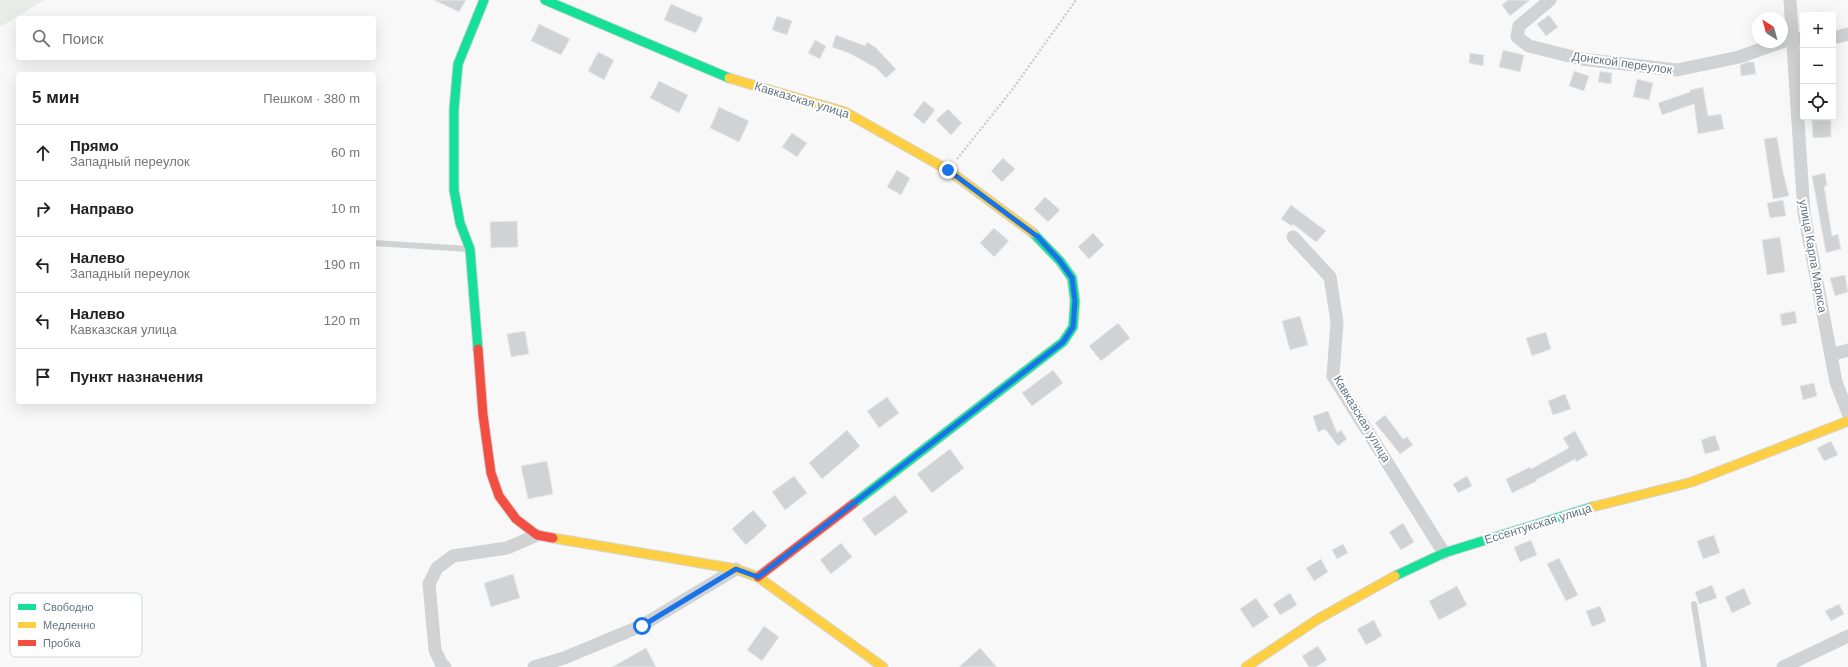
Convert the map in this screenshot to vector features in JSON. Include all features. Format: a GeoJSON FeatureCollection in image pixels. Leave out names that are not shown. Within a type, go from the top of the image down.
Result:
{"type":"FeatureCollection","features":[{"type":"Feature","properties":{"kind":"street"},"geometry":{"type":"LineString","coordinates":[[484,0],[458,64],[454,109],[454,190],[460,223],[470,249],[483,415],[491,473],[499,496],[516,519],[537,535],[736,569],[758,577],[884,667]]}},
{"type":"Feature","properties":{"kind":"street","name":"Кавказская улица"},"geometry":{"type":"LineString","coordinates":[[545,0],[728,78],[845,112],[948,170],[1038,237],[1060,261],[1072,278],[1075,301],[1073,327],[1063,342],[758,577]]}},
{"type":"Feature","properties":{"kind":"street","name":"Донской переулок"},"geometry":{"type":"LineString","coordinates":[[1550,0],[1519,26],[1518,37],[1529,46],[1581,59],[1676,70],[1739,58],[1798,39]]}},
{"type":"Feature","properties":{"kind":"street","name":"улица Карла Маркса"},"geometry":{"type":"LineString","coordinates":[[1790,0],[1798,39],[1804,213],[1836,382],[1848,413]]}},
{"type":"Feature","properties":{"kind":"street"},"geometry":{"type":"LineString","coordinates":[[1836,37],[1848,34]]}},
{"type":"Feature","properties":{"kind":"street","name":"Кавказская улица"},"geometry":{"type":"LineString","coordinates":[[1293,237],[1330,277],[1337,322],[1333,376],[1444,553]]}},
{"type":"Feature","properties":{"kind":"street"},"geometry":{"type":"LineString","coordinates":[[1831,355],[1848,350]]}},
{"type":"Feature","properties":{"kind":"street","name":"Ессентукская улица"},"geometry":{"type":"LineString","coordinates":[[1246,667],[1318,619],[1376,586],[1444,553],[1577,511],[1692,482],[1848,422]]}},
{"type":"Feature","properties":{"kind":"street"},"geometry":{"type":"LineString","coordinates":[[445,667],[441,663],[436,650],[429,584],[437,568],[453,556],[507,548],[537,535]]}},
{"type":"Feature","properties":{"kind":"street"},"geometry":{"type":"LineString","coordinates":[[534,667],[564,658],[642,626],[736,569]]}},
{"type":"Feature","properties":{"kind":"street"},"geometry":{"type":"LineString","coordinates":[[1783,667],[1848,636]]}},
{"type":"Feature","properties":{"kind":"lane"},"geometry":{"type":"LineString","coordinates":[[376,243],[470,249]]}},
{"type":"Feature","properties":{"kind":"lane"},"geometry":{"type":"LineString","coordinates":[[1694,604],[1704,667]]}},
{"type":"Feature","properties":{"kind":"path"},"geometry":{"type":"LineString","coordinates":[[948,170],[1012,90],[1076,0]]}},
{"type":"Feature","properties":{"kind":"shaded area"},"geometry":{"type":"Polygon","coordinates":[[[0,0],[44,0],[16,16],[0,27],[0,0]]]}},
{"type":"Feature","properties":{"kind":"building"},"geometry":{"type":"Polygon","coordinates":[[[434,0],[466,0],[459,12],[434,0]]]}},
{"type":"Feature","properties":{"kind":"building"},"geometry":{"type":"Polygon","coordinates":[[[1508,0],[1530,0],[1510,16],[1502,5],[1508,0]]]}},
{"type":"Feature","properties":{"kind":"building"},"geometry":{"type":"Polygon","coordinates":[[[671,4],[703,18],[696,33],[664,20],[671,4]]]}},
{"type":"Feature","properties":{"kind":"building"},"geometry":{"type":"Polygon","coordinates":[[[1549,15],[1558,27],[1546,36],[1537,24],[1549,15]]]}},
{"type":"Feature","properties":{"kind":"building"},"geometry":{"type":"Polygon","coordinates":[[[777,16],[792,21],[787,35],[772,30],[777,16]]]}},
{"type":"Feature","properties":{"kind":"building"},"geometry":{"type":"Polygon","coordinates":[[[539,24],[570,39],[561,55],[531,41],[539,24]]]}},
{"type":"Feature","properties":{"kind":"building"},"geometry":{"type":"Polygon","coordinates":[[[836,35],[865,46],[867,42],[875,47],[896,69],[886,78],[876,68],[849,53],[832,47],[836,35]]]}},
{"type":"Feature","properties":{"kind":"building"},"geometry":{"type":"Polygon","coordinates":[[[815,40],[826,46],[820,59],[808,53],[815,40]]]}},
{"type":"Feature","properties":{"kind":"building"},"geometry":{"type":"Polygon","coordinates":[[[1503,50],[1524,55],[1520,72],[1499,67],[1503,50]]]}},
{"type":"Feature","properties":{"kind":"building"},"geometry":{"type":"Polygon","coordinates":[[[598,52],[614,60],[604,80],[588,71],[598,52]]]}},
{"type":"Feature","properties":{"kind":"building"},"geometry":{"type":"Polygon","coordinates":[[[1470,53],[1484,55],[1483,66],[1469,63],[1470,53]]]}},
{"type":"Feature","properties":{"kind":"building"},"geometry":{"type":"Polygon","coordinates":[[[1748,62],[1754,62],[1756,74],[1741,76],[1740,65],[1748,62]]]}},
{"type":"Feature","properties":{"kind":"building"},"geometry":{"type":"Polygon","coordinates":[[[1574,71],[1589,76],[1584,91],[1569,86],[1574,71]]]}},
{"type":"Feature","properties":{"kind":"building"},"geometry":{"type":"Polygon","coordinates":[[[1600,71],[1612,73],[1611,84],[1598,82],[1600,71]]]}},
{"type":"Feature","properties":{"kind":"building"},"geometry":{"type":"Polygon","coordinates":[[[1637,79],[1653,83],[1649,100],[1633,97],[1637,79]]]}},
{"type":"Feature","properties":{"kind":"building"},"geometry":{"type":"Polygon","coordinates":[[[659,81],[688,95],[679,113],[650,98],[659,81]]]}},
{"type":"Feature","properties":{"kind":"building"},"geometry":{"type":"Polygon","coordinates":[[[1703,87],[1708,116],[1721,114],[1724,129],[1698,134],[1694,104],[1662,115],[1658,103],[1690,92],[1690,90],[1703,87]]]}},
{"type":"Feature","properties":{"kind":"building"},"geometry":{"type":"Polygon","coordinates":[[[924,101],[935,110],[924,124],[913,115],[924,101]]]}},
{"type":"Feature","properties":{"kind":"building"},"geometry":{"type":"Polygon","coordinates":[[[719,107],[749,121],[739,142],[710,128],[719,107]]]}},
{"type":"Feature","properties":{"kind":"building"},"geometry":{"type":"Polygon","coordinates":[[[948,109],[962,123],[951,135],[936,120],[948,109]]]}},
{"type":"Feature","properties":{"kind":"building"},"geometry":{"type":"Polygon","coordinates":[[[1812,120],[1831,120],[1831,137],[1813,138],[1812,120]]]}},
{"type":"Feature","properties":{"kind":"building"},"geometry":{"type":"Polygon","coordinates":[[[792,133],[807,143],[797,157],[782,147],[792,133]]]}},
{"type":"Feature","properties":{"kind":"building"},"geometry":{"type":"Polygon","coordinates":[[[1777,137],[1789,196],[1773,199],[1764,139],[1777,137]]]}},
{"type":"Feature","properties":{"kind":"building"},"geometry":{"type":"Polygon","coordinates":[[[1003,158],[1015,169],[1002,182],[991,171],[1003,158]]]}},
{"type":"Feature","properties":{"kind":"building"},"geometry":{"type":"Polygon","coordinates":[[[897,170],[910,178],[901,195],[887,187],[897,170]]]}},
{"type":"Feature","properties":{"kind":"building"},"geometry":{"type":"Polygon","coordinates":[[[1825,173],[1827,186],[1824,186],[1832,236],[1838,234],[1841,249],[1826,253],[1812,176],[1825,173]]]}},
{"type":"Feature","properties":{"kind":"building"},"geometry":{"type":"Polygon","coordinates":[[[1045,197],[1060,210],[1048,222],[1034,209],[1045,197]]]}},
{"type":"Feature","properties":{"kind":"building"},"geometry":{"type":"Polygon","coordinates":[[[1783,200],[1786,216],[1770,218],[1767,203],[1783,200]]]}},
{"type":"Feature","properties":{"kind":"building"},"geometry":{"type":"Polygon","coordinates":[[[1291,205],[1326,231],[1316,242],[1293,224],[1292,226],[1281,219],[1291,205]]]}},
{"type":"Feature","properties":{"kind":"building"},"geometry":{"type":"Polygon","coordinates":[[[517,221],[518,247],[491,248],[490,222],[517,221]]]}},
{"type":"Feature","properties":{"kind":"building"},"geometry":{"type":"Polygon","coordinates":[[[994,228],[1009,241],[994,257],[980,243],[994,228]]]}},
{"type":"Feature","properties":{"kind":"building"},"geometry":{"type":"Polygon","coordinates":[[[1093,233],[1104,245],[1089,259],[1078,247],[1093,233]]]}},
{"type":"Feature","properties":{"kind":"building"},"geometry":{"type":"Polygon","coordinates":[[[1780,237],[1785,272],[1767,275],[1762,240],[1780,237]]]}},
{"type":"Feature","properties":{"kind":"building"},"geometry":{"type":"Polygon","coordinates":[[[1845,275],[1848,292],[1835,296],[1830,278],[1845,275]]]}},
{"type":"Feature","properties":{"kind":"building"},"geometry":{"type":"Polygon","coordinates":[[[1795,311],[1797,323],[1782,326],[1780,314],[1795,311]]]}},
{"type":"Feature","properties":{"kind":"building"},"geometry":{"type":"Polygon","coordinates":[[[1300,316],[1308,345],[1290,350],[1282,321],[1300,316]]]}},
{"type":"Feature","properties":{"kind":"building"},"geometry":{"type":"Polygon","coordinates":[[[1118,323],[1130,338],[1101,361],[1089,346],[1118,323]]]}},
{"type":"Feature","properties":{"kind":"building"},"geometry":{"type":"Polygon","coordinates":[[[525,331],[529,354],[511,357],[507,334],[525,331]]]}},
{"type":"Feature","properties":{"kind":"building"},"geometry":{"type":"Polygon","coordinates":[[[1546,332],[1551,349],[1532,356],[1526,338],[1546,332]]]}},
{"type":"Feature","properties":{"kind":"building"},"geometry":{"type":"Polygon","coordinates":[[[1053,370],[1063,383],[1032,406],[1022,393],[1053,370]]]}},
{"type":"Feature","properties":{"kind":"building"},"geometry":{"type":"Polygon","coordinates":[[[1814,383],[1817,396],[1803,400],[1800,386],[1814,383]]]}},
{"type":"Feature","properties":{"kind":"building"},"geometry":{"type":"Polygon","coordinates":[[[1565,394],[1571,409],[1553,415],[1548,401],[1565,394]]]}},
{"type":"Feature","properties":{"kind":"building"},"geometry":{"type":"Polygon","coordinates":[[[887,397],[899,413],[879,428],[867,411],[887,397]]]}},
{"type":"Feature","properties":{"kind":"building"},"geometry":{"type":"Polygon","coordinates":[[[1328,411],[1337,433],[1341,430],[1347,439],[1338,446],[1325,429],[1318,432],[1313,416],[1328,411]]]}},
{"type":"Feature","properties":{"kind":"building"},"geometry":{"type":"Polygon","coordinates":[[[1385,415],[1403,439],[1407,437],[1413,445],[1400,454],[1375,423],[1385,415]]]}},
{"type":"Feature","properties":{"kind":"building"},"geometry":{"type":"Polygon","coordinates":[[[847,430],[860,446],[822,479],[809,463],[847,430]]]}},
{"type":"Feature","properties":{"kind":"building"},"geometry":{"type":"Polygon","coordinates":[[[1575,431],[1588,455],[1576,462],[1575,459],[1536,480],[1537,481],[1512,493],[1506,479],[1530,467],[1531,469],[1569,448],[1563,438],[1575,431]]]}},
{"type":"Feature","properties":{"kind":"building"},"geometry":{"type":"Polygon","coordinates":[[[1715,435],[1720,450],[1705,454],[1701,440],[1715,435]]]}},
{"type":"Feature","properties":{"kind":"building"},"geometry":{"type":"Polygon","coordinates":[[[1831,441],[1838,455],[1824,461],[1817,448],[1831,441]]]}},
{"type":"Feature","properties":{"kind":"building"},"geometry":{"type":"Polygon","coordinates":[[[950,449],[964,468],[932,493],[917,474],[950,449]]]}},
{"type":"Feature","properties":{"kind":"building"},"geometry":{"type":"Polygon","coordinates":[[[547,461],[553,494],[528,499],[521,466],[547,461]]]}},
{"type":"Feature","properties":{"kind":"building"},"geometry":{"type":"Polygon","coordinates":[[[794,476],[807,493],[785,510],[772,492],[794,476]]]}},
{"type":"Feature","properties":{"kind":"building"},"geometry":{"type":"Polygon","coordinates":[[[1467,476],[1472,486],[1458,493],[1453,484],[1467,476]]]}},
{"type":"Feature","properties":{"kind":"building"},"geometry":{"type":"Polygon","coordinates":[[[895,495],[908,512],[875,536],[862,519],[895,495]]]}},
{"type":"Feature","properties":{"kind":"building"},"geometry":{"type":"Polygon","coordinates":[[[753,510],[767,526],[746,545],[732,529],[753,510]]]}},
{"type":"Feature","properties":{"kind":"building"},"geometry":{"type":"Polygon","coordinates":[[[1403,523],[1414,542],[1401,550],[1389,532],[1403,523]]]}},
{"type":"Feature","properties":{"kind":"building"},"geometry":{"type":"Polygon","coordinates":[[[1714,535],[1720,553],[1703,559],[1697,541],[1714,535]]]}},
{"type":"Feature","properties":{"kind":"building"},"geometry":{"type":"Polygon","coordinates":[[[1531,540],[1537,555],[1520,562],[1514,547],[1531,540]]]}},
{"type":"Feature","properties":{"kind":"building"},"geometry":{"type":"Polygon","coordinates":[[[841,543],[852,557],[831,574],[820,560],[841,543]]]}},
{"type":"Feature","properties":{"kind":"building"},"geometry":{"type":"Polygon","coordinates":[[[1343,544],[1348,553],[1337,559],[1332,550],[1343,544]]]}},
{"type":"Feature","properties":{"kind":"building"},"geometry":{"type":"Polygon","coordinates":[[[1559,558],[1578,595],[1566,601],[1547,564],[1559,558]]]}},
{"type":"Feature","properties":{"kind":"building"},"geometry":{"type":"Polygon","coordinates":[[[1321,559],[1328,572],[1314,581],[1306,568],[1321,559]]]}},
{"type":"Feature","properties":{"kind":"building"},"geometry":{"type":"Polygon","coordinates":[[[513,574],[520,598],[491,607],[484,583],[513,574]]]}},
{"type":"Feature","properties":{"kind":"building"},"geometry":{"type":"Polygon","coordinates":[[[1712,585],[1717,598],[1699,604],[1695,592],[1712,585]]]}},
{"type":"Feature","properties":{"kind":"building"},"geometry":{"type":"Polygon","coordinates":[[[1457,586],[1467,605],[1439,620],[1429,601],[1457,586]]]}},
{"type":"Feature","properties":{"kind":"building"},"geometry":{"type":"Polygon","coordinates":[[[1744,588],[1751,604],[1732,613],[1725,597],[1744,588]]]}},
{"type":"Feature","properties":{"kind":"building"},"geometry":{"type":"Polygon","coordinates":[[[1290,593],[1297,605],[1280,615],[1273,604],[1290,593]]]}},
{"type":"Feature","properties":{"kind":"building"},"geometry":{"type":"Polygon","coordinates":[[[1256,598],[1269,617],[1253,628],[1240,609],[1256,598]]]}},
{"type":"Feature","properties":{"kind":"building"},"geometry":{"type":"Polygon","coordinates":[[[1839,604],[1844,614],[1831,621],[1825,611],[1839,604]]]}},
{"type":"Feature","properties":{"kind":"building"},"geometry":{"type":"Polygon","coordinates":[[[1600,606],[1606,621],[1592,627],[1586,611],[1600,606]]]}},
{"type":"Feature","properties":{"kind":"building"},"geometry":{"type":"Polygon","coordinates":[[[1374,620],[1382,636],[1366,645],[1357,629],[1374,620]]]}},
{"type":"Feature","properties":{"kind":"building"},"geometry":{"type":"Polygon","coordinates":[[[764,626],[779,637],[762,661],[747,650],[764,626]]]}},
{"type":"Feature","properties":{"kind":"building"},"geometry":{"type":"Polygon","coordinates":[[[1318,646],[1327,660],[1316,667],[1309,667],[1302,656],[1318,646]]]}},
{"type":"Feature","properties":{"kind":"building"},"geometry":{"type":"Polygon","coordinates":[[[646,648],[656,667],[612,667],[646,648]]]}},
{"type":"Feature","properties":{"kind":"building"},"geometry":{"type":"Polygon","coordinates":[[[980,648],[997,667],[959,667],[980,648]]]}},
{"type":"Feature","properties":{"kind":"traffic: fast"},"geometry":{"type":"LineString","coordinates":[[478,349],[470,249],[460,223],[454,190],[454,109],[458,64],[484,0]]}},
{"type":"Feature","properties":{"kind":"traffic: fast"},"geometry":{"type":"LineString","coordinates":[[545,0],[729,78]]}},
{"type":"Feature","properties":{"kind":"traffic: fast"},"geometry":{"type":"LineString","coordinates":[[853,504],[1063,342],[1073,327],[1075,301],[1072,278],[1060,261],[1033,233]]}},
{"type":"Feature","properties":{"kind":"traffic: fast"},"geometry":{"type":"LineString","coordinates":[[1395,576],[1444,553],[1592,507]]}},
{"type":"Feature","properties":{"kind":"traffic: slow"},"geometry":{"type":"LineString","coordinates":[[729,78],[845,112],[948,170],[1033,233]]}},
{"type":"Feature","properties":{"kind":"traffic: slow"},"geometry":{"type":"LineString","coordinates":[[1592,507],[1692,482],[1848,421]]}},
{"type":"Feature","properties":{"kind":"traffic: slow"},"geometry":{"type":"LineString","coordinates":[[553,538],[736,569],[758,577],[883,667]]}},
{"type":"Feature","properties":{"kind":"traffic: slow"},"geometry":{"type":"LineString","coordinates":[[1246,667],[1318,619],[1395,576]]}},
{"type":"Feature","properties":{"kind":"traffic: jam"},"geometry":{"type":"LineString","coordinates":[[478,349],[483,415],[491,473],[499,496],[516,519],[537,535],[553,538]]}},
{"type":"Feature","properties":{"kind":"traffic: jam"},"geometry":{"type":"LineString","coordinates":[[758,577],[853,504]]}},
{"type":"Feature","properties":{"kind":"route"},"geometry":{"type":"LineString","coordinates":[[642,626],[736,569],[758,577],[1063,342],[1073,327],[1075,301],[1072,278],[1060,261],[1038,237],[948,170]]}}]}
